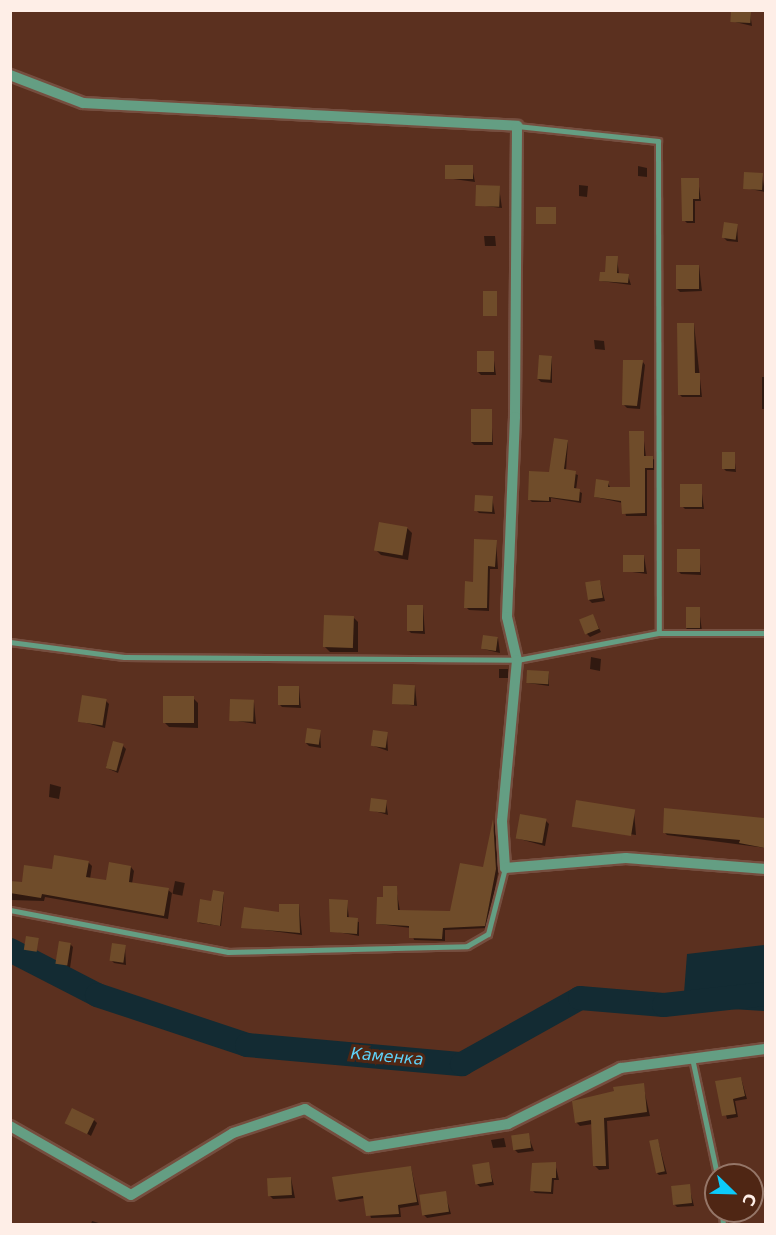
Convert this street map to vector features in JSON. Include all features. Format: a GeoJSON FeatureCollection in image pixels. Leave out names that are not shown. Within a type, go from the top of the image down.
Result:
{"type":"FeatureCollection","features":[{"type":"Feature","properties":{"kind":"street"},"geometry":{"type":"LineString","coordinates":[[10,75],[83,103],[517,126],[515,417],[507,616],[517,660],[501,821],[505,868],[626,858],[765,869]]}},
{"type":"Feature","properties":{"kind":"street"},"geometry":{"type":"LineString","coordinates":[[10,1126],[131,1195],[233,1133],[305,1109],[368,1147],[508,1124],[621,1068],[765,1049]]}},
{"type":"Feature","properties":{"kind":"lane"},"geometry":{"type":"LineString","coordinates":[[517,126],[658,141],[659,633]]}},
{"type":"Feature","properties":{"kind":"lane"},"geometry":{"type":"LineString","coordinates":[[10,642],[124,657],[517,660],[659,633],[765,633]]}},
{"type":"Feature","properties":{"kind":"lane"},"geometry":{"type":"LineString","coordinates":[[10,910],[228,952],[467,946],[488,934],[505,868]]}},
{"type":"Feature","properties":{"kind":"lane"},"geometry":{"type":"LineString","coordinates":[[692,1058],[714,1163]]}},
{"type":"Feature","properties":{"kind":"water"},"geometry":{"type":"Polygon","coordinates":[[[765,945],[765,1011],[683,1006],[687,954],[765,945]]]}},
{"type":"Feature","properties":{"kind":"building"},"geometry":{"type":"Polygon","coordinates":[[[731,10],[751,11],[750,23],[730,22],[731,10]]]}},
{"type":"Feature","properties":{"kind":"building"},"geometry":{"type":"Polygon","coordinates":[[[445,165],[473,165],[473,179],[445,179],[445,165]]]}},
{"type":"Feature","properties":{"kind":"building"},"geometry":{"type":"Polygon","coordinates":[[[744,172],[763,173],[762,190],[743,189],[744,172]]]}},
{"type":"Feature","properties":{"kind":"building"},"geometry":{"type":"Polygon","coordinates":[[[681,178],[699,178],[699,199],[693,199],[693,221],[682,221],[681,178]]]}},
{"type":"Feature","properties":{"kind":"building"},"geometry":{"type":"Polygon","coordinates":[[[476,185],[500,186],[499,207],[475,206],[476,185]]]}},
{"type":"Feature","properties":{"kind":"building"},"geometry":{"type":"Polygon","coordinates":[[[536,207],[556,207],[556,224],[536,224],[536,207]]]}},
{"type":"Feature","properties":{"kind":"building"},"geometry":{"type":"Polygon","coordinates":[[[724,222],[738,224],[736,240],[722,238],[724,222]]]}},
{"type":"Feature","properties":{"kind":"building"},"geometry":{"type":"Polygon","coordinates":[[[606,256],[618,256],[617,273],[629,274],[628,283],[599,281],[600,272],[605,272],[606,256]]]}},
{"type":"Feature","properties":{"kind":"building"},"geometry":{"type":"Polygon","coordinates":[[[676,265],[699,265],[699,289],[676,289],[676,265]]]}},
{"type":"Feature","properties":{"kind":"building"},"geometry":{"type":"Polygon","coordinates":[[[483,291],[497,291],[497,316],[483,316],[483,291]]]}},
{"type":"Feature","properties":{"kind":"building"},"geometry":{"type":"Polygon","coordinates":[[[677,323],[694,323],[695,373],[700,373],[700,395],[678,395],[677,323]]]}},
{"type":"Feature","properties":{"kind":"building"},"geometry":{"type":"Polygon","coordinates":[[[477,351],[494,351],[494,372],[477,372],[477,351]]]}},
{"type":"Feature","properties":{"kind":"building"},"geometry":{"type":"Polygon","coordinates":[[[539,355],[552,356],[550,380],[537,379],[539,355]]]}},
{"type":"Feature","properties":{"kind":"building"},"geometry":{"type":"Polygon","coordinates":[[[623,360],[643,360],[637,406],[622,405],[623,360]]]}},
{"type":"Feature","properties":{"kind":"building"},"geometry":{"type":"Polygon","coordinates":[[[471,409],[492,409],[492,442],[471,442],[471,409]]]}},
{"type":"Feature","properties":{"kind":"building"},"geometry":{"type":"Polygon","coordinates":[[[629,431],[644,431],[644,456],[653,456],[653,468],[645,468],[645,513],[622,514],[621,501],[594,497],[596,479],[609,481],[608,487],[630,487],[629,431]]]}},
{"type":"Feature","properties":{"kind":"building"},"geometry":{"type":"Polygon","coordinates":[[[554,438],[568,440],[564,469],[576,471],[574,488],[580,489],[579,501],[549,497],[549,501],[528,500],[529,471],[549,472],[554,438]]]}},
{"type":"Feature","properties":{"kind":"building"},"geometry":{"type":"Polygon","coordinates":[[[722,452],[735,452],[735,469],[722,469],[722,452]]]}},
{"type":"Feature","properties":{"kind":"building"},"geometry":{"type":"Polygon","coordinates":[[[680,484],[702,484],[702,507],[680,507],[680,484]]]}},
{"type":"Feature","properties":{"kind":"building"},"geometry":{"type":"Polygon","coordinates":[[[475,495],[493,496],[492,512],[474,511],[475,495]]]}},
{"type":"Feature","properties":{"kind":"building"},"geometry":{"type":"Polygon","coordinates":[[[379,522],[408,527],[403,556],[374,551],[379,522]]]}},
{"type":"Feature","properties":{"kind":"building"},"geometry":{"type":"Polygon","coordinates":[[[474,539],[497,540],[495,567],[488,566],[487,608],[464,608],[465,581],[473,582],[474,539]]]}},
{"type":"Feature","properties":{"kind":"building"},"geometry":{"type":"Polygon","coordinates":[[[677,549],[700,549],[700,572],[677,572],[677,549]]]}},
{"type":"Feature","properties":{"kind":"building"},"geometry":{"type":"Polygon","coordinates":[[[623,555],[644,555],[644,572],[623,572],[623,555]]]}},
{"type":"Feature","properties":{"kind":"building"},"geometry":{"type":"Polygon","coordinates":[[[600,580],[603,598],[588,600],[585,582],[600,580]]]}},
{"type":"Feature","properties":{"kind":"building"},"geometry":{"type":"Polygon","coordinates":[[[407,605],[423,605],[423,631],[407,631],[407,605]]]}},
{"type":"Feature","properties":{"kind":"building"},"geometry":{"type":"Polygon","coordinates":[[[686,607],[700,607],[700,628],[686,628],[686,607]]]}},
{"type":"Feature","properties":{"kind":"building"},"geometry":{"type":"Polygon","coordinates":[[[593,614],[599,629],[585,634],[579,620],[593,614]]]}},
{"type":"Feature","properties":{"kind":"building"},"geometry":{"type":"Polygon","coordinates":[[[324,615],[354,616],[353,648],[323,647],[324,615]]]}},
{"type":"Feature","properties":{"kind":"building"},"geometry":{"type":"Polygon","coordinates":[[[483,635],[498,637],[496,651],[481,649],[483,635]]]}},
{"type":"Feature","properties":{"kind":"building"},"geometry":{"type":"Polygon","coordinates":[[[527,670],[549,671],[548,684],[526,683],[527,670]]]}},
{"type":"Feature","properties":{"kind":"building"},"geometry":{"type":"Polygon","coordinates":[[[393,684],[415,685],[414,705],[392,704],[393,684]]]}},
{"type":"Feature","properties":{"kind":"building"},"geometry":{"type":"Polygon","coordinates":[[[278,686],[299,686],[299,705],[278,705],[278,686]]]}},
{"type":"Feature","properties":{"kind":"building"},"geometry":{"type":"Polygon","coordinates":[[[82,695],[107,699],[102,726],[78,722],[82,695]]]}},
{"type":"Feature","properties":{"kind":"building"},"geometry":{"type":"Polygon","coordinates":[[[163,696],[194,696],[194,723],[163,723],[163,696]]]}},
{"type":"Feature","properties":{"kind":"building"},"geometry":{"type":"Polygon","coordinates":[[[230,699],[254,700],[253,722],[229,721],[230,699]]]}},
{"type":"Feature","properties":{"kind":"building"},"geometry":{"type":"Polygon","coordinates":[[[307,728],[321,730],[319,745],[305,743],[307,728]]]}},
{"type":"Feature","properties":{"kind":"building"},"geometry":{"type":"Polygon","coordinates":[[[373,730],[388,732],[386,748],[371,746],[373,730]]]}},
{"type":"Feature","properties":{"kind":"building"},"geometry":{"type":"Polygon","coordinates":[[[113,741],[124,744],[116,771],[106,768],[113,741]]]}},
{"type":"Feature","properties":{"kind":"building"},"geometry":{"type":"Polygon","coordinates":[[[371,798],[387,800],[385,813],[369,811],[371,798]]]}},
{"type":"Feature","properties":{"kind":"building"},"geometry":{"type":"Polygon","coordinates":[[[576,800],[635,809],[631,836],[572,827],[576,800]]]}},
{"type":"Feature","properties":{"kind":"building"},"geometry":{"type":"Polygon","coordinates":[[[664,808],[765,818],[765,848],[739,843],[740,840],[663,833],[664,808]]]}},
{"type":"Feature","properties":{"kind":"building"},"geometry":{"type":"Polygon","coordinates":[[[520,814],[547,819],[542,843],[516,839],[520,814]]]}},
{"type":"Feature","properties":{"kind":"building"},"geometry":{"type":"Polygon","coordinates":[[[493,819],[496,869],[485,926],[443,928],[442,939],[409,938],[409,926],[376,924],[377,897],[383,897],[383,886],[397,886],[398,910],[450,911],[460,863],[483,867],[493,819]]]}},
{"type":"Feature","properties":{"kind":"building"},"geometry":{"type":"Polygon","coordinates":[[[54,855],[89,861],[86,877],[106,880],[109,862],[131,866],[129,882],[169,888],[164,916],[42,894],[41,898],[10,893],[10,881],[22,882],[24,865],[52,869],[54,855]]]}},
{"type":"Feature","properties":{"kind":"building"},"geometry":{"type":"Polygon","coordinates":[[[213,890],[224,892],[220,926],[197,922],[200,899],[211,901],[213,890]]]}},
{"type":"Feature","properties":{"kind":"building"},"geometry":{"type":"Polygon","coordinates":[[[329,899],[348,900],[347,917],[358,918],[357,934],[330,932],[329,899]]]}},
{"type":"Feature","properties":{"kind":"building"},"geometry":{"type":"Polygon","coordinates":[[[279,904],[299,904],[300,933],[241,928],[244,907],[279,912],[279,904]]]}},
{"type":"Feature","properties":{"kind":"building"},"geometry":{"type":"Polygon","coordinates":[[[26,936],[39,938],[37,952],[24,950],[26,936]]]}},
{"type":"Feature","properties":{"kind":"building"},"geometry":{"type":"Polygon","coordinates":[[[59,941],[71,943],[67,966],[55,964],[59,941]]]}},
{"type":"Feature","properties":{"kind":"building"},"geometry":{"type":"Polygon","coordinates":[[[112,943],[126,945],[123,963],[109,961],[112,943]]]}},
{"type":"Feature","properties":{"kind":"building"},"geometry":{"type":"Polygon","coordinates":[[[741,1077],[745,1096],[733,1099],[736,1114],[722,1116],[715,1081],[741,1077]]]}},
{"type":"Feature","properties":{"kind":"building"},"geometry":{"type":"Polygon","coordinates":[[[644,1083],[647,1112],[604,1118],[606,1166],[593,1166],[591,1120],[575,1123],[572,1101],[614,1091],[613,1087],[644,1083]]]}},
{"type":"Feature","properties":{"kind":"building"},"geometry":{"type":"Polygon","coordinates":[[[72,1108],[94,1119],[87,1134],[65,1123],[72,1108]]]}},
{"type":"Feature","properties":{"kind":"building"},"geometry":{"type":"Polygon","coordinates":[[[529,1133],[531,1148],[513,1150],[511,1136],[529,1133]]]}},
{"type":"Feature","properties":{"kind":"building"},"geometry":{"type":"Polygon","coordinates":[[[658,1139],[665,1171],[656,1173],[649,1141],[658,1139]]]}},
{"type":"Feature","properties":{"kind":"building"},"geometry":{"type":"Polygon","coordinates":[[[489,1162],[492,1182],[475,1184],[472,1165],[489,1162]]]}},
{"type":"Feature","properties":{"kind":"building"},"geometry":{"type":"Polygon","coordinates":[[[556,1162],[556,1178],[552,1178],[551,1192],[530,1191],[532,1163],[556,1162]]]}},
{"type":"Feature","properties":{"kind":"building"},"geometry":{"type":"Polygon","coordinates":[[[411,1166],[417,1202],[398,1205],[399,1214],[366,1216],[363,1196],[336,1200],[332,1177],[411,1166]]]}},
{"type":"Feature","properties":{"kind":"building"},"geometry":{"type":"Polygon","coordinates":[[[291,1177],[292,1195],[268,1196],[267,1178],[291,1177]]]}},
{"type":"Feature","properties":{"kind":"building"},"geometry":{"type":"Polygon","coordinates":[[[690,1184],[692,1203],[673,1205],[671,1186],[690,1184]]]}},
{"type":"Feature","properties":{"kind":"building"},"geometry":{"type":"Polygon","coordinates":[[[446,1191],[449,1212],[422,1216],[419,1195],[446,1191]]]}},
{"type":"Feature","properties":{"kind":"waterway","name":"Каменка"},"geometry":{"type":"LineString","coordinates":[[10,950],[97,995],[247,1045],[462,1064],[580,998],[664,1005],[766,994]]}}]}
